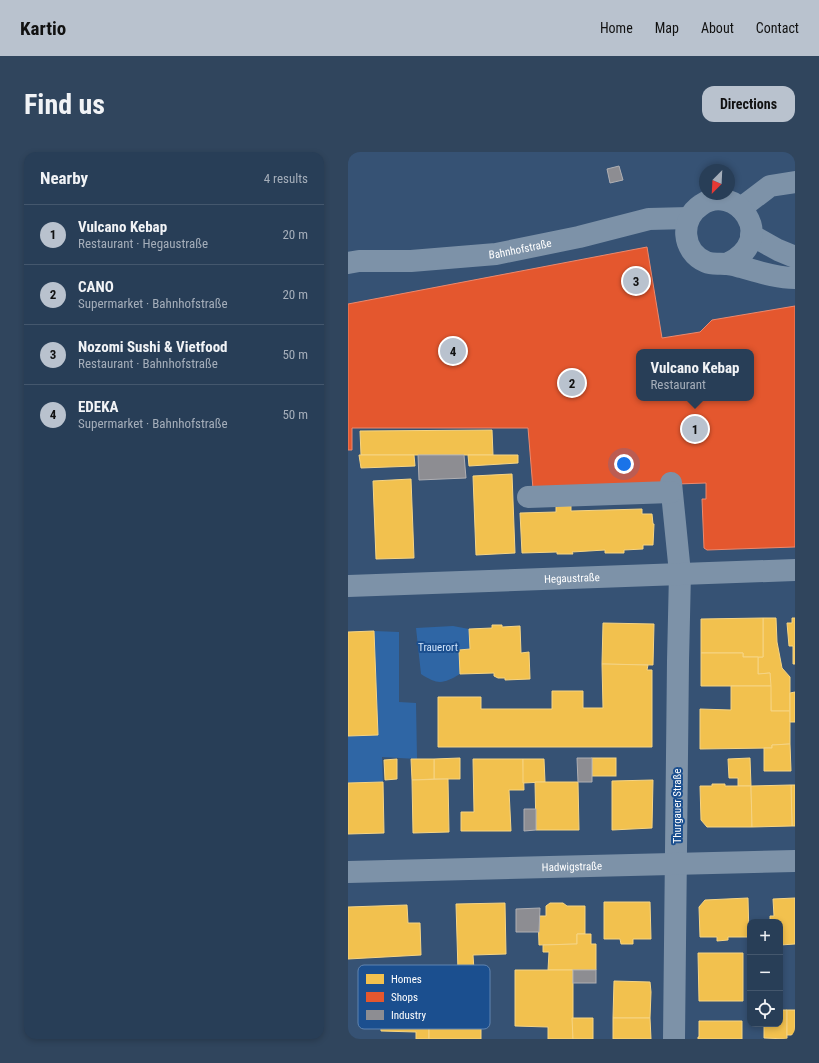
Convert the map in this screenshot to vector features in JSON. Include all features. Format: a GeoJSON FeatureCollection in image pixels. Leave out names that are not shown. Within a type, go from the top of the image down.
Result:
{"type":"FeatureCollection","features":[{"type":"Feature","properties":{"kind":"street"},"geometry":{"type":"LineString","coordinates":[[741,208],[770,186],[795,182]]}},
{"type":"Feature","properties":{"kind":"street"},"geometry":{"type":"LineString","coordinates":[[727,264],[744,253],[749,245],[751,226],[747,216],[741,208],[732,202],[723,199],[712,200],[703,203],[695,210],[689,218],[686,228],[690,248],[697,256],[706,262],[727,264],[784,278],[795,278]]}},
{"type":"Feature","properties":{"kind":"street","name":"Bahnhofstraße"},"geometry":{"type":"LineString","coordinates":[[348,263],[360,261],[411,261],[496,254],[579,237],[648,219],[689,218]]}},
{"type":"Feature","properties":{"kind":"street"},"geometry":{"type":"LineString","coordinates":[[751,235],[778,250],[795,257]]}},
{"type":"Feature","properties":{"kind":"street","name":"Thurgauer Straße"},"geometry":{"type":"LineString","coordinates":[[528,497],[671,488],[680,573],[674,1039]]}},
{"type":"Feature","properties":{"kind":"street","name":"Hegaustraße"},"geometry":{"type":"LineString","coordinates":[[348,586],[795,570]]}},
{"type":"Feature","properties":{"kind":"street","name":"Hadwigstraße"},"geometry":{"type":"LineString","coordinates":[[348,872],[795,861]]}},
{"type":"Feature","properties":{"kind":"green space","name":"Trauerort"},"geometry":{"type":"Polygon","coordinates":[[[453,626],[469,629],[470,649],[459,650],[460,674],[445,681],[440,682],[432,680],[421,674],[416,628],[453,626]]]}},
{"type":"Feature","properties":{"kind":"green space"},"geometry":{"type":"Polygon","coordinates":[[[374,631],[399,632],[399,702],[416,703],[417,759],[382,757],[383,782],[348,783],[348,736],[378,735],[374,631]]]}},
{"type":"Feature","properties":{"kind":"building: Homes"},"geometry":{"type":"Polygon","coordinates":[[[492,430],[493,455],[361,455],[360,431],[492,430]]]}},
{"type":"Feature","properties":{"kind":"building: Homes"},"geometry":{"type":"Polygon","coordinates":[[[359,455],[414,455],[415,466],[361,468],[359,455]]]}},
{"type":"Feature","properties":{"kind":"building: Homes"},"geometry":{"type":"Polygon","coordinates":[[[468,455],[518,455],[518,463],[469,466],[468,455]]]}},
{"type":"Feature","properties":{"kind":"building: Homes"},"geometry":{"type":"Polygon","coordinates":[[[512,474],[515,553],[476,555],[473,476],[512,474]]]}},
{"type":"Feature","properties":{"kind":"building: Homes"},"geometry":{"type":"Polygon","coordinates":[[[411,479],[414,558],[376,559],[373,481],[411,479]]]}},
{"type":"Feature","properties":{"kind":"building: Homes"},"geometry":{"type":"Polygon","coordinates":[[[556,506],[571,506],[571,511],[642,509],[642,514],[652,514],[654,524],[653,545],[643,545],[643,549],[624,550],[624,553],[605,553],[605,550],[572,552],[573,554],[557,554],[557,552],[522,553],[520,513],[556,512],[556,506]]]}},
{"type":"Feature","properties":{"kind":"building: Homes"},"geometry":{"type":"Polygon","coordinates":[[[763,618],[776,618],[777,642],[782,668],[790,677],[790,711],[771,711],[770,673],[758,674],[758,657],[763,657],[763,618]]]}},
{"type":"Feature","properties":{"kind":"building: Homes"},"geometry":{"type":"Polygon","coordinates":[[[763,618],[763,657],[743,657],[743,653],[701,653],[701,619],[763,618]]]}},
{"type":"Feature","properties":{"kind":"building: Homes"},"geometry":{"type":"Polygon","coordinates":[[[792,618],[795,618],[795,664],[793,664],[793,646],[789,646],[787,623],[792,623],[792,618]]]}},
{"type":"Feature","properties":{"kind":"building: Homes"},"geometry":{"type":"Polygon","coordinates":[[[603,623],[654,624],[653,665],[602,664],[603,623]]]}},
{"type":"Feature","properties":{"kind":"building: Homes"},"geometry":{"type":"Polygon","coordinates":[[[492,625],[502,625],[502,627],[520,626],[521,653],[529,652],[530,679],[505,680],[505,678],[498,678],[494,676],[494,673],[460,674],[459,650],[470,649],[469,629],[492,628],[492,625]]]}},
{"type":"Feature","properties":{"kind":"building: Homes"},"geometry":{"type":"Polygon","coordinates":[[[374,631],[378,735],[348,736],[348,632],[374,631]]]}},
{"type":"Feature","properties":{"kind":"building: Homes"},"geometry":{"type":"Polygon","coordinates":[[[701,653],[743,653],[743,657],[758,657],[758,674],[770,673],[771,686],[701,686],[701,653]]]}},
{"type":"Feature","properties":{"kind":"building: Homes"},"geometry":{"type":"Polygon","coordinates":[[[602,664],[648,665],[647,670],[652,670],[652,747],[438,747],[438,697],[481,697],[481,709],[552,709],[552,691],[583,691],[583,708],[603,708],[602,664]]]}},
{"type":"Feature","properties":{"kind":"building: Homes"},"geometry":{"type":"Polygon","coordinates":[[[731,686],[771,686],[771,711],[790,711],[790,744],[772,745],[772,748],[700,749],[700,709],[731,710],[731,686]]]}},
{"type":"Feature","properties":{"kind":"building: Homes"},"geometry":{"type":"Polygon","coordinates":[[[795,692],[795,722],[790,722],[790,693],[795,692]]]}},
{"type":"Feature","properties":{"kind":"building: Homes"},"geometry":{"type":"Polygon","coordinates":[[[790,744],[791,771],[764,771],[764,748],[772,748],[772,745],[790,744]]]}},
{"type":"Feature","properties":{"kind":"building: Homes"},"geometry":{"type":"Polygon","coordinates":[[[460,758],[460,779],[434,779],[434,759],[460,758]]]}},
{"type":"Feature","properties":{"kind":"building: Homes"},"geometry":{"type":"Polygon","coordinates":[[[592,758],[616,758],[616,776],[592,776],[592,758]]]}},
{"type":"Feature","properties":{"kind":"building: Homes"},"geometry":{"type":"Polygon","coordinates":[[[750,758],[751,786],[738,786],[738,778],[729,778],[728,759],[750,758]]]}},
{"type":"Feature","properties":{"kind":"building: Homes"},"geometry":{"type":"Polygon","coordinates":[[[397,759],[397,779],[385,780],[384,760],[397,759]]]}},
{"type":"Feature","properties":{"kind":"building: Homes"},"geometry":{"type":"Polygon","coordinates":[[[411,759],[434,759],[434,779],[412,780],[411,759]]]}},
{"type":"Feature","properties":{"kind":"building: Homes"},"geometry":{"type":"Polygon","coordinates":[[[473,759],[523,759],[524,790],[509,790],[511,831],[461,831],[461,812],[474,812],[473,759]]]}},
{"type":"Feature","properties":{"kind":"building: Homes"},"geometry":{"type":"Polygon","coordinates":[[[523,759],[544,759],[545,782],[523,783],[523,759]]]}},
{"type":"Feature","properties":{"kind":"building: Homes"},"geometry":{"type":"Polygon","coordinates":[[[448,779],[449,832],[413,833],[412,780],[448,779]]]}},
{"type":"Feature","properties":{"kind":"building: Homes"},"geometry":{"type":"Polygon","coordinates":[[[653,780],[652,828],[612,830],[612,781],[653,780]]]}},
{"type":"Feature","properties":{"kind":"building: Homes"},"geometry":{"type":"Polygon","coordinates":[[[383,782],[384,833],[348,834],[348,783],[383,782]]]}},
{"type":"Feature","properties":{"kind":"building: Homes"},"geometry":{"type":"Polygon","coordinates":[[[535,782],[578,782],[579,830],[536,830],[535,782]]]}},
{"type":"Feature","properties":{"kind":"building: Homes"},"geometry":{"type":"Polygon","coordinates":[[[712,784],[725,784],[725,786],[751,786],[752,827],[707,827],[701,820],[700,786],[712,786],[712,784]]]}},
{"type":"Feature","properties":{"kind":"building: Homes"},"geometry":{"type":"Polygon","coordinates":[[[791,785],[795,785],[795,826],[792,826],[791,785]]]}},
{"type":"Feature","properties":{"kind":"building: Homes"},"geometry":{"type":"Polygon","coordinates":[[[791,785],[792,826],[752,827],[751,786],[791,785]]]}},
{"type":"Feature","properties":{"kind":"building: Homes"},"geometry":{"type":"Polygon","coordinates":[[[748,898],[747,937],[728,937],[728,940],[717,941],[717,937],[700,937],[699,907],[705,900],[748,898]]]}},
{"type":"Feature","properties":{"kind":"building: Homes"},"geometry":{"type":"Polygon","coordinates":[[[795,898],[795,944],[783,945],[783,919],[770,919],[770,916],[774,916],[773,899],[795,898]]]}},
{"type":"Feature","properties":{"kind":"building: Homes"},"geometry":{"type":"Polygon","coordinates":[[[604,902],[650,902],[651,939],[633,939],[633,944],[621,944],[620,939],[604,939],[604,902]]]}},
{"type":"Feature","properties":{"kind":"building: Homes"},"geometry":{"type":"Polygon","coordinates":[[[505,903],[506,954],[473,955],[474,965],[458,965],[456,904],[505,903]]]}},
{"type":"Feature","properties":{"kind":"building: Homes"},"geometry":{"type":"Polygon","coordinates":[[[550,903],[563,903],[567,906],[585,906],[585,934],[577,934],[577,944],[539,945],[538,916],[546,916],[546,906],[550,903]]]}},
{"type":"Feature","properties":{"kind":"building: Homes"},"geometry":{"type":"Polygon","coordinates":[[[407,905],[408,923],[420,923],[421,955],[348,959],[348,907],[407,905]]]}},
{"type":"Feature","properties":{"kind":"building: Homes"},"geometry":{"type":"Polygon","coordinates":[[[577,934],[591,934],[591,944],[596,944],[596,970],[548,970],[549,952],[543,952],[543,945],[577,944],[577,934]]]}},
{"type":"Feature","properties":{"kind":"building: Homes"},"geometry":{"type":"Polygon","coordinates":[[[698,953],[743,953],[743,1001],[699,1001],[698,953]]]}},
{"type":"Feature","properties":{"kind":"building: Homes"},"geometry":{"type":"Polygon","coordinates":[[[515,970],[573,970],[573,1039],[548,1039],[548,1027],[515,1026],[515,970]]]}},
{"type":"Feature","properties":{"kind":"building: Homes"},"geometry":{"type":"Polygon","coordinates":[[[614,981],[650,982],[650,1018],[613,1018],[614,981]]]}},
{"type":"Feature","properties":{"kind":"building: Homes"},"geometry":{"type":"Polygon","coordinates":[[[783,1010],[787,1010],[787,1039],[764,1038],[764,1027],[783,1027],[783,1010]]]}},
{"type":"Feature","properties":{"kind":"building: Homes"},"geometry":{"type":"Polygon","coordinates":[[[787,1010],[795,1010],[795,1035],[787,1035],[787,1010]]]}},
{"type":"Feature","properties":{"kind":"building: Homes"},"geometry":{"type":"Polygon","coordinates":[[[572,1018],[593,1018],[593,1039],[573,1039],[572,1018]]]}},
{"type":"Feature","properties":{"kind":"building: Homes"},"geometry":{"type":"Polygon","coordinates":[[[613,1018],[650,1018],[651,1039],[613,1039],[613,1018]]]}},
{"type":"Feature","properties":{"kind":"building: Homes"},"geometry":{"type":"Polygon","coordinates":[[[699,1021],[742,1021],[742,1039],[698,1039],[699,1021]]]}},
{"type":"Feature","properties":{"kind":"building: Homes"},"geometry":{"type":"Polygon","coordinates":[[[381,1029],[429,1029],[429,1039],[416,1039],[416,1032],[381,1031],[381,1029]]]}},
{"type":"Feature","properties":{"kind":"building: Homes"},"geometry":{"type":"Polygon","coordinates":[[[429,1029],[481,1029],[481,1039],[429,1039],[429,1029]]]}},
{"type":"Feature","properties":{"kind":"building: Shops"},"geometry":{"type":"Polygon","coordinates":[[[647,247],[662,338],[700,332],[712,320],[795,306],[795,547],[707,550],[704,548],[702,499],[706,499],[706,483],[533,489],[528,428],[352,428],[352,450],[348,450],[348,304],[647,247]]]}},
{"type":"Feature","properties":{"kind":"building: Industry"},"geometry":{"type":"Polygon","coordinates":[[[619,166],[623,180],[610,183],[607,169],[619,166]]]}},
{"type":"Feature","properties":{"kind":"building: Industry"},"geometry":{"type":"Polygon","coordinates":[[[418,455],[464,455],[466,478],[419,480],[418,455]]]}},
{"type":"Feature","properties":{"kind":"building: Industry"},"geometry":{"type":"Polygon","coordinates":[[[577,758],[592,758],[592,782],[578,782],[577,758]]]}},
{"type":"Feature","properties":{"kind":"building: Industry"},"geometry":{"type":"Polygon","coordinates":[[[524,809],[536,809],[536,830],[524,831],[524,809]]]}},
{"type":"Feature","properties":{"kind":"building: Industry"},"geometry":{"type":"Polygon","coordinates":[[[540,908],[539,932],[516,932],[516,909],[540,908]]]}},
{"type":"Feature","properties":{"kind":"building: Industry"},"geometry":{"type":"Polygon","coordinates":[[[573,970],[596,970],[596,983],[573,983],[573,970]]]}},
{"type":"Feature","properties":{"kind":"place","name":"Nozomi Sushi & Vietfood"},"geometry":{"type":"Point","coordinates":[636,281]}},
{"type":"Feature","properties":{"kind":"place","name":"EDEKA"},"geometry":{"type":"Point","coordinates":[453,351]}},
{"type":"Feature","properties":{"kind":"place","name":"CANO"},"geometry":{"type":"Point","coordinates":[572,383]}},
{"type":"Feature","properties":{"kind":"place","name":"Vulcano Kebap"},"geometry":{"type":"Point","coordinates":[695,429]}}]}
